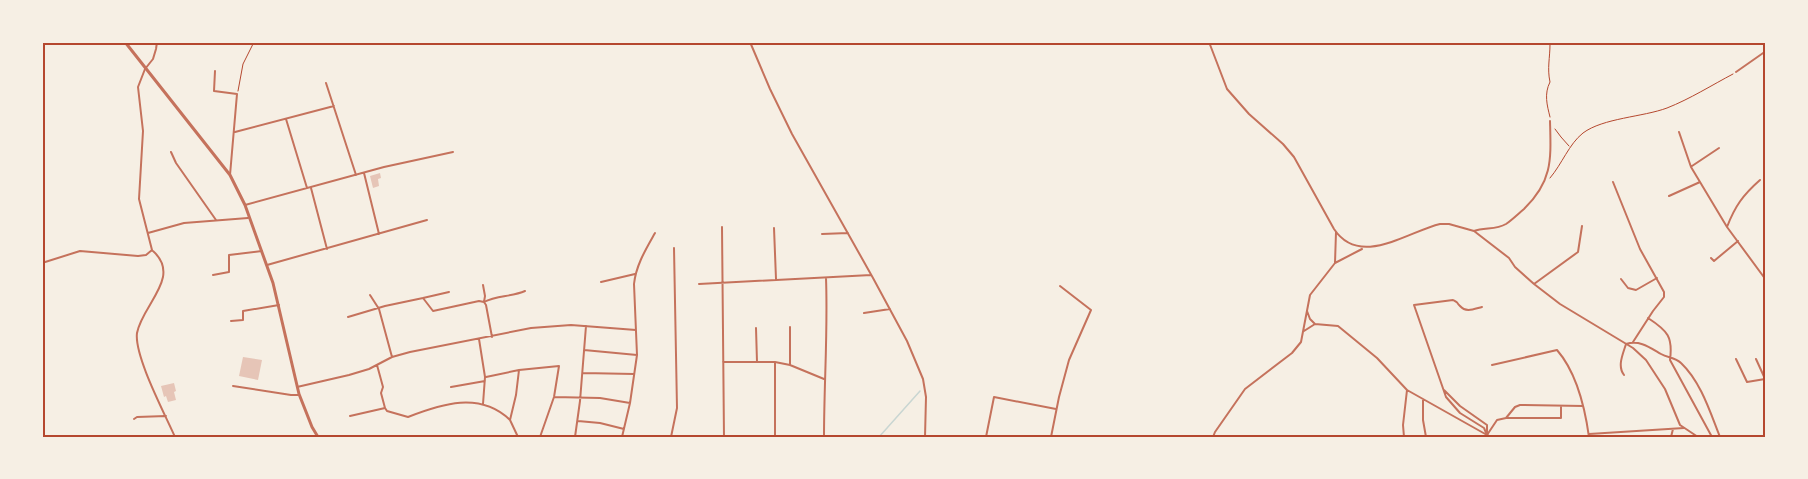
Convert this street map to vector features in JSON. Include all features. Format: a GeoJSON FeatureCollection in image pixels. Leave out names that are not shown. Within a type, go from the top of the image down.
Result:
{"type":"FeatureCollection","features":[{"type":"Feature","properties":{"kind":"street"},"geometry":{"type":"LineString","coordinates":[[125,42],[230,175],[245,205],[279,305],[299,394],[318,437]]}},
{"type":"Feature","properties":{"kind":"street"},"geometry":{"type":"LineString","coordinates":[[157,42],[153,59],[145,69],[138,87],[142,131],[139,192],[141,213],[152,250],[159,257],[164,272],[162,282],[140,321],[136,337],[150,384],[175,437]]}},
{"type":"Feature","properties":{"kind":"street"},"geometry":{"type":"LineString","coordinates":[[750,42],[792,134],[891,309],[923,378],[926,397],[925,437]]}},
{"type":"Feature","properties":{"kind":"street"},"geometry":{"type":"LineString","coordinates":[[1209,42],[1227,89],[1249,114],[1294,157],[1336,232],[1351,245],[1363,248]]}},
{"type":"Feature","properties":{"kind":"street"},"geometry":{"type":"LineString","coordinates":[[1736,72],[1766,51]]}},
{"type":"Feature","properties":{"kind":"street"},"geometry":{"type":"LineString","coordinates":[[215,71],[214,91],[237,94],[230,175]]}},
{"type":"Feature","properties":{"kind":"street"},"geometry":{"type":"LineString","coordinates":[[326,83],[356,175]]}},
{"type":"Feature","properties":{"kind":"street"},"geometry":{"type":"LineString","coordinates":[[235,132],[334,106]]}},
{"type":"Feature","properties":{"kind":"street"},"geometry":{"type":"LineString","coordinates":[[286,119],[327,249]]}},
{"type":"Feature","properties":{"kind":"street"},"geometry":{"type":"LineString","coordinates":[[1473,231],[1505,224],[1530,202],[1543,186],[1549,168],[1550,121]]}},
{"type":"Feature","properties":{"kind":"street"},"geometry":{"type":"LineString","coordinates":[[1679,132],[1691,167],[1727,227],[1766,280]]}},
{"type":"Feature","properties":{"kind":"street"},"geometry":{"type":"LineString","coordinates":[[1691,167],[1719,148]]}},
{"type":"Feature","properties":{"kind":"street"},"geometry":{"type":"LineString","coordinates":[[171,152],[176,163],[216,220]]}},
{"type":"Feature","properties":{"kind":"street"},"geometry":{"type":"LineString","coordinates":[[245,205],[384,167],[453,152]]}},
{"type":"Feature","properties":{"kind":"street"},"geometry":{"type":"LineString","coordinates":[[364,173],[380,234]]}},
{"type":"Feature","properties":{"kind":"street"},"geometry":{"type":"LineString","coordinates":[[1727,227],[1736,206],[1760,180]]}},
{"type":"Feature","properties":{"kind":"street"},"geometry":{"type":"LineString","coordinates":[[1613,182],[1640,249],[1664,292],[1664,297],[1633,342]]}},
{"type":"Feature","properties":{"kind":"street"},"geometry":{"type":"LineString","coordinates":[[1669,196],[1700,182]]}},
{"type":"Feature","properties":{"kind":"street"},"geometry":{"type":"LineString","coordinates":[[148,233],[170,226],[250,218]]}},
{"type":"Feature","properties":{"kind":"street"},"geometry":{"type":"LineString","coordinates":[[267,265],[427,220]]}},
{"type":"Feature","properties":{"kind":"street"},"geometry":{"type":"LineString","coordinates":[[1213,437],[1245,389],[1292,353],[1301,342],[1310,295],[1335,263],[1363,248],[1384,245],[1440,224],[1449,224],[1473,231],[1509,258],[1515,267],[1560,304],[1634,348],[1646,360],[1665,389],[1680,425],[1698,437]]}},
{"type":"Feature","properties":{"kind":"street"},"geometry":{"type":"LineString","coordinates":[[1534,284],[1578,252],[1582,226]]}},
{"type":"Feature","properties":{"kind":"street"},"geometry":{"type":"LineString","coordinates":[[722,227],[724,437]]}},
{"type":"Feature","properties":{"kind":"street"},"geometry":{"type":"LineString","coordinates":[[774,228],[776,279]]}},
{"type":"Feature","properties":{"kind":"street"},"geometry":{"type":"LineString","coordinates":[[1335,263],[1336,232]]}},
{"type":"Feature","properties":{"kind":"street"},"geometry":{"type":"LineString","coordinates":[[622,437],[637,355],[635,274],[655,233]]}},
{"type":"Feature","properties":{"kind":"street"},"geometry":{"type":"LineString","coordinates":[[822,234],[848,233]]}},
{"type":"Feature","properties":{"kind":"street"},"geometry":{"type":"LineString","coordinates":[[1711,258],[1714,261],[1738,242]]}},
{"type":"Feature","properties":{"kind":"street"},"geometry":{"type":"LineString","coordinates":[[671,437],[677,408],[674,248]]}},
{"type":"Feature","properties":{"kind":"street"},"geometry":{"type":"LineString","coordinates":[[42,263],[80,251],[138,256],[146,255],[152,250]]}},
{"type":"Feature","properties":{"kind":"street"},"geometry":{"type":"LineString","coordinates":[[213,275],[230,272],[229,255],[262,251]]}},
{"type":"Feature","properties":{"kind":"street"},"geometry":{"type":"LineString","coordinates":[[601,282],[635,274]]}},
{"type":"Feature","properties":{"kind":"street"},"geometry":{"type":"LineString","coordinates":[[699,284],[872,275]]}},
{"type":"Feature","properties":{"kind":"street"},"geometry":{"type":"LineString","coordinates":[[825,437],[826,277]]}},
{"type":"Feature","properties":{"kind":"street"},"geometry":{"type":"LineString","coordinates":[[1620,279],[1628,288],[1635,290],[1657,278]]}},
{"type":"Feature","properties":{"kind":"street"},"geometry":{"type":"LineString","coordinates":[[483,285],[484,302],[492,337]]}},
{"type":"Feature","properties":{"kind":"street"},"geometry":{"type":"LineString","coordinates":[[1051,437],[1069,360],[1091,309],[1060,286]]}},
{"type":"Feature","properties":{"kind":"street"},"geometry":{"type":"LineString","coordinates":[[423,298],[434,310],[484,302],[525,291]]}},
{"type":"Feature","properties":{"kind":"street"},"geometry":{"type":"LineString","coordinates":[[348,317],[449,292]]}},
{"type":"Feature","properties":{"kind":"street"},"geometry":{"type":"LineString","coordinates":[[370,295],[379,309],[392,357]]}},
{"type":"Feature","properties":{"kind":"street"},"geometry":{"type":"LineString","coordinates":[[1482,307],[1462,309],[1453,300],[1414,305],[1446,397],[1460,413],[1484,428],[1487,436]]}},
{"type":"Feature","properties":{"kind":"street"},"geometry":{"type":"LineString","coordinates":[[231,321],[243,320],[243,311],[279,305]]}},
{"type":"Feature","properties":{"kind":"street"},"geometry":{"type":"LineString","coordinates":[[864,313],[891,309]]}},
{"type":"Feature","properties":{"kind":"street"},"geometry":{"type":"LineString","coordinates":[[1307,310],[1310,319],[1315,324]]}},
{"type":"Feature","properties":{"kind":"street"},"geometry":{"type":"LineString","coordinates":[[1648,318],[1670,338],[1672,347],[1670,360],[1712,437]]}},
{"type":"Feature","properties":{"kind":"street"},"geometry":{"type":"LineString","coordinates":[[1303,332],[1315,324],[1338,326],[1377,358],[1407,390],[1487,436]]}},
{"type":"Feature","properties":{"kind":"street"},"geometry":{"type":"LineString","coordinates":[[297,387],[349,375],[410,352],[531,328],[571,325],[636,330]]}},
{"type":"Feature","properties":{"kind":"street"},"geometry":{"type":"LineString","coordinates":[[575,437],[586,326]]}},
{"type":"Feature","properties":{"kind":"street"},"geometry":{"type":"LineString","coordinates":[[790,327],[790,364]]}},
{"type":"Feature","properties":{"kind":"street"},"geometry":{"type":"LineString","coordinates":[[756,328],[757,362]]}},
{"type":"Feature","properties":{"kind":"street"},"geometry":{"type":"LineString","coordinates":[[479,339],[485,379],[483,404]]}},
{"type":"Feature","properties":{"kind":"street"},"geometry":{"type":"LineString","coordinates":[[1626,344],[1633,342],[1651,347],[1682,364],[1707,403],[1720,437]]}},
{"type":"Feature","properties":{"kind":"street"},"geometry":{"type":"LineString","coordinates":[[1624,375],[1621,369],[1626,344]]}},
{"type":"Feature","properties":{"kind":"street"},"geometry":{"type":"LineString","coordinates":[[584,350],[637,355]]}},
{"type":"Feature","properties":{"kind":"street"},"geometry":{"type":"LineString","coordinates":[[1492,365],[1557,350],[1569,368],[1583,406],[1589,436],[1684,428]]}},
{"type":"Feature","properties":{"kind":"street"},"geometry":{"type":"LineString","coordinates":[[1736,359],[1747,382],[1765,380],[1756,359]]}},
{"type":"Feature","properties":{"kind":"street"},"geometry":{"type":"LineString","coordinates":[[723,362],[790,364],[824,379]]}},
{"type":"Feature","properties":{"kind":"street"},"geometry":{"type":"LineString","coordinates":[[774,437],[775,362]]}},
{"type":"Feature","properties":{"kind":"street"},"geometry":{"type":"LineString","coordinates":[[377,365],[383,387],[381,393],[387,411],[408,417],[436,406],[459,402],[483,404],[502,413],[510,420],[518,437]]}},
{"type":"Feature","properties":{"kind":"street"},"geometry":{"type":"LineString","coordinates":[[451,387],[519,370],[559,366],[554,398],[540,437]]}},
{"type":"Feature","properties":{"kind":"street"},"geometry":{"type":"LineString","coordinates":[[510,420],[519,370]]}},
{"type":"Feature","properties":{"kind":"street"},"geometry":{"type":"LineString","coordinates":[[582,373],[634,375]]}},
{"type":"Feature","properties":{"kind":"street"},"geometry":{"type":"LineString","coordinates":[[233,386],[291,395],[299,394]]}},
{"type":"Feature","properties":{"kind":"street"},"geometry":{"type":"LineString","coordinates":[[1404,437],[1407,390]]}},
{"type":"Feature","properties":{"kind":"street"},"geometry":{"type":"LineString","coordinates":[[986,437],[994,397],[1056,408]]}},
{"type":"Feature","properties":{"kind":"street"},"geometry":{"type":"LineString","coordinates":[[554,398],[600,398],[630,403]]}},
{"type":"Feature","properties":{"kind":"street"},"geometry":{"type":"LineString","coordinates":[[1423,400],[1426,437]]}},
{"type":"Feature","properties":{"kind":"street"},"geometry":{"type":"LineString","coordinates":[[1506,418],[1520,405],[1583,406]]}},
{"type":"Feature","properties":{"kind":"street"},"geometry":{"type":"LineString","coordinates":[[1487,436],[1497,420],[1561,418],[1561,407]]}},
{"type":"Feature","properties":{"kind":"street"},"geometry":{"type":"LineString","coordinates":[[350,416],[385,408]]}},
{"type":"Feature","properties":{"kind":"street"},"geometry":{"type":"LineString","coordinates":[[134,419],[166,416]]}},
{"type":"Feature","properties":{"kind":"street"},"geometry":{"type":"LineString","coordinates":[[578,421],[624,429]]}},
{"type":"Feature","properties":{"kind":"street"},"geometry":{"type":"LineString","coordinates":[[1671,437],[1673,429]]}},
{"type":"Feature","properties":{"kind":"path"},"geometry":{"type":"LineString","coordinates":[[237,94],[243,64],[255,42]]}},
{"type":"Feature","properties":{"kind":"path"},"geometry":{"type":"LineString","coordinates":[[1550,121],[1546,89],[1550,82],[1547,65],[1551,42]]}},
{"type":"Feature","properties":{"kind":"path"},"geometry":{"type":"LineString","coordinates":[[1550,178],[1584,132],[1597,126],[1668,107],[1736,72]]}},
{"type":"Feature","properties":{"kind":"path"},"geometry":{"type":"LineString","coordinates":[[1556,129],[1571,148]]}},
{"type":"Feature","properties":{"kind":"building"},"geometry":{"type":"Polygon","coordinates":[[[380,173],[379,186],[373,188],[370,176],[380,173]]]}},
{"type":"Feature","properties":{"kind":"building"},"geometry":{"type":"Polygon","coordinates":[[[243,357],[262,360],[258,380],[239,376],[243,357]]]}},
{"type":"Feature","properties":{"kind":"building"},"geometry":{"type":"Polygon","coordinates":[[[174,383],[176,400],[168,402],[161,386],[174,383]]]}},
{"type":"Feature","properties":{"kind":"waterway"},"geometry":{"type":"LineString","coordinates":[[879,437],[920,391]]}}]}
